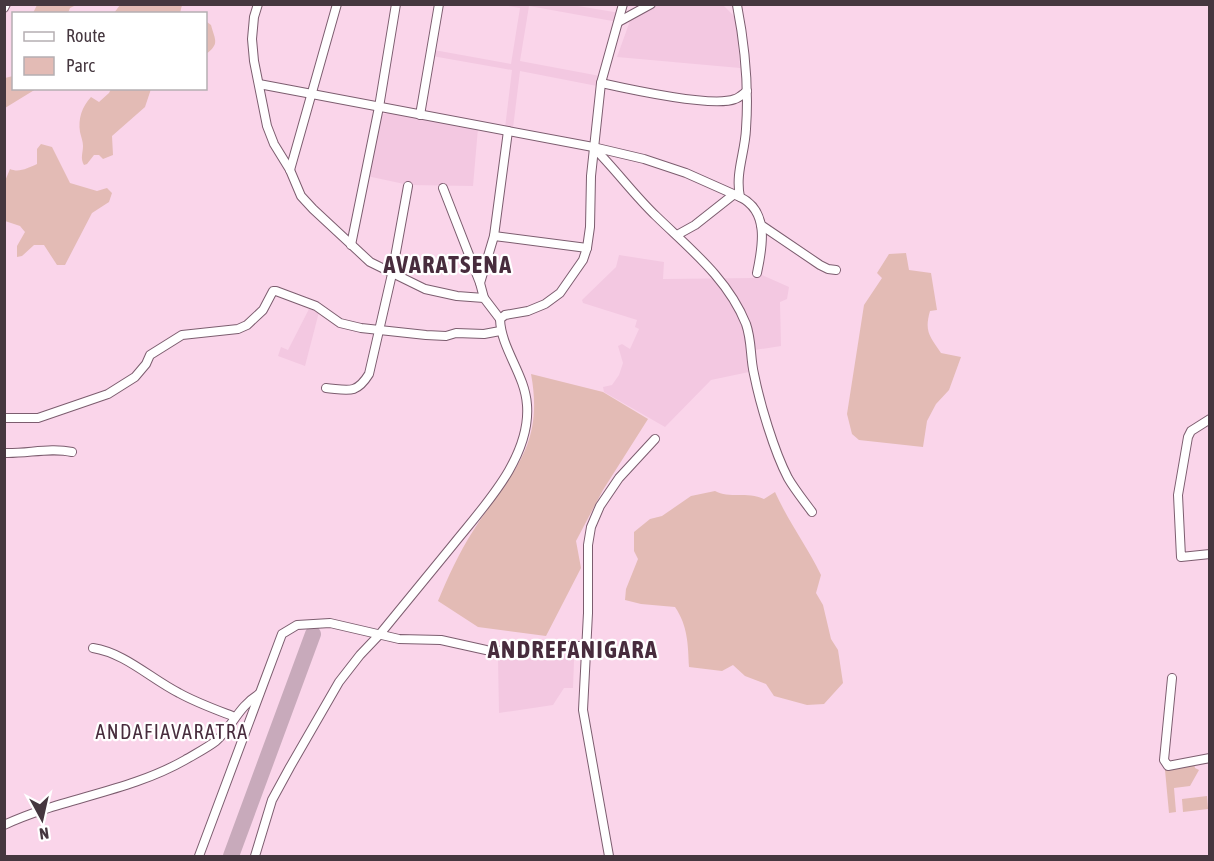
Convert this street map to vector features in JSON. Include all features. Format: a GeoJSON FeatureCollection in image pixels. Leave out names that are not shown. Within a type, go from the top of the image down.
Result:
{"type":"FeatureCollection","features":[{"type":"Feature","properties":{"kind":"street"},"geometry":{"type":"LineString","coordinates":[[258,4],[252,39],[267,126],[301,196],[370,262],[425,289],[457,296],[484,298]]}},
{"type":"Feature","properties":{"kind":"street"},"geometry":{"type":"LineString","coordinates":[[290,170],[337,4]]}},
{"type":"Feature","properties":{"kind":"street"},"geometry":{"type":"LineString","coordinates":[[351,245],[379,107],[396,4]]}},
{"type":"Feature","properties":{"kind":"street"},"geometry":{"type":"LineString","coordinates":[[420,115],[439,4]]}},
{"type":"Feature","properties":{"kind":"street"},"geometry":{"type":"LineString","coordinates":[[500,318],[545,304],[560,293],[583,260],[590,227],[593,147],[601,83],[624,4]]}},
{"type":"Feature","properties":{"kind":"street"},"geometry":{"type":"LineString","coordinates":[[620,21],[651,4]]}},
{"type":"Feature","properties":{"kind":"street"},"geometry":{"type":"LineString","coordinates":[[736,5],[743,35],[747,91],[746,136],[737,177],[736,196]]}},
{"type":"Feature","properties":{"kind":"street"},"geometry":{"type":"LineString","coordinates":[[601,83],[641,92],[720,102],[736,99],[747,91]]}},
{"type":"Feature","properties":{"kind":"street"},"geometry":{"type":"LineString","coordinates":[[259,84],[593,147],[654,162],[686,173],[750,202],[757,211],[761,225],[762,250],[757,273]]}},
{"type":"Feature","properties":{"kind":"street"},"geometry":{"type":"LineString","coordinates":[[480,283],[494,236],[508,131]]}},
{"type":"Feature","properties":{"kind":"street"},"geometry":{"type":"LineString","coordinates":[[593,147],[655,216],[720,279],[746,325],[751,343],[754,373],[772,436],[788,478],[812,512]]}},
{"type":"Feature","properties":{"kind":"street"},"geometry":{"type":"LineString","coordinates":[[326,388],[354,391],[369,375],[392,274],[408,186]]}},
{"type":"Feature","properties":{"kind":"street"},"geometry":{"type":"LineString","coordinates":[[255,856],[272,800],[339,682],[499,488],[521,445],[526,427],[528,404],[524,388],[500,331],[500,318],[484,298],[443,188]]}},
{"type":"Feature","properties":{"kind":"street"},"geometry":{"type":"LineString","coordinates":[[677,235],[736,196]]}},
{"type":"Feature","properties":{"kind":"street"},"geometry":{"type":"LineString","coordinates":[[761,225],[820,265],[836,270]]}},
{"type":"Feature","properties":{"kind":"street"},"geometry":{"type":"LineString","coordinates":[[494,236],[587,248]]}},
{"type":"Feature","properties":{"kind":"street"},"geometry":{"type":"LineString","coordinates":[[4,418],[38,418],[108,394],[135,377],[150,355],[183,335],[238,329],[247,325],[263,310],[273,291],[316,306],[339,323],[426,336],[446,336],[456,333],[484,334],[500,331]]}},
{"type":"Feature","properties":{"kind":"street"},"geometry":{"type":"LineString","coordinates":[[1209,419],[1191,431],[1188,437],[1178,495],[1178,510],[1181,557],[1209,554]]}},
{"type":"Feature","properties":{"kind":"street"},"geometry":{"type":"LineString","coordinates":[[609,856],[583,710],[588,545],[591,527],[600,506],[619,478],[655,439]]}},
{"type":"Feature","properties":{"kind":"street"},"geometry":{"type":"LineString","coordinates":[[4,453],[53,449],[72,452]]}},
{"type":"Feature","properties":{"kind":"street"},"geometry":{"type":"LineString","coordinates":[[199,856],[282,634],[297,624],[330,623],[399,639],[441,640],[486,650],[586,646]]}},
{"type":"Feature","properties":{"kind":"street"},"geometry":{"type":"LineString","coordinates":[[93,648],[122,659],[178,693],[235,717]]}},
{"type":"Feature","properties":{"kind":"street"},"geometry":{"type":"LineString","coordinates":[[1172,678],[1164,760],[1168,766],[1209,758]]}},
{"type":"Feature","properties":{"kind":"street"},"geometry":{"type":"LineString","coordinates":[[4,825],[33,812],[141,779],[182,762],[216,741],[247,702],[259,694]]}},
{"type":"Feature","properties":{"kind":"shaded area"},"geometry":{"type":"Polygon","coordinates":[[[436,5],[434,50],[511,64],[520,8],[503,5],[572,5],[620,13],[618,22],[529,6],[520,61],[600,76],[597,86],[520,71],[513,128],[505,128],[478,128],[473,186],[409,185],[367,176],[381,115],[388,113],[389,106],[417,111],[436,5]],[[432,56],[423,113],[505,128],[512,70],[432,56]]]}},
{"type":"Feature","properties":{"kind":"shaded area"},"geometry":{"type":"Polygon","coordinates":[[[658,5],[723,5],[736,18],[740,68],[617,57],[631,18],[658,5]]]}},
{"type":"Feature","properties":{"kind":"shaded area"},"geometry":{"type":"Polygon","coordinates":[[[619,255],[664,262],[663,279],[754,278],[760,274],[789,287],[787,299],[780,302],[781,346],[748,351],[749,372],[711,380],[665,427],[604,392],[603,387],[612,385],[619,375],[623,363],[618,346],[622,344],[630,349],[639,329],[635,327],[637,320],[583,303],[582,300],[616,267],[619,255]]]}},
{"type":"Feature","properties":{"kind":"shaded area"},"geometry":{"type":"Polygon","coordinates":[[[309,309],[319,312],[305,366],[278,356],[281,347],[288,350],[309,309]]]}},
{"type":"Feature","properties":{"kind":"shaded area"},"geometry":{"type":"Polygon","coordinates":[[[533,653],[558,653],[574,660],[573,688],[564,688],[553,705],[499,713],[498,658],[533,653]]]}},
{"type":"Feature","properties":{"kind":"green space"},"geometry":{"type":"Polygon","coordinates":[[[37,4],[76,5],[70,8],[68,12],[33,12],[37,4]]]}},
{"type":"Feature","properties":{"kind":"green space"},"geometry":{"type":"Polygon","coordinates":[[[120,4],[182,5],[180,12],[115,12],[120,4]]]}},
{"type":"Feature","properties":{"kind":"green space"},"geometry":{"type":"Polygon","coordinates":[[[207,22],[211,25],[215,41],[207,53],[207,22]]]}},
{"type":"Feature","properties":{"kind":"green space"},"geometry":{"type":"Polygon","coordinates":[[[12,76],[12,90],[34,90],[5,108],[5,78],[12,76]]]}},
{"type":"Feature","properties":{"kind":"green space"},"geometry":{"type":"Polygon","coordinates":[[[110,90],[151,90],[145,107],[112,136],[113,155],[103,159],[99,155],[94,155],[84,165],[80,132],[81,113],[91,97],[99,102],[110,90]]]}},
{"type":"Feature","properties":{"kind":"green space"},"geometry":{"type":"Polygon","coordinates":[[[41,144],[52,147],[70,183],[97,191],[107,188],[112,193],[109,202],[92,213],[65,265],[57,265],[44,245],[34,245],[22,256],[17,257],[17,246],[25,232],[20,226],[5,221],[5,181],[10,169],[20,170],[37,164],[37,149],[41,144]]]}},
{"type":"Feature","properties":{"kind":"green space"},"geometry":{"type":"Polygon","coordinates":[[[906,253],[909,270],[931,273],[937,310],[930,311],[928,318],[931,338],[941,353],[961,357],[949,390],[936,404],[927,421],[923,447],[859,440],[852,434],[847,414],[864,305],[882,278],[877,273],[889,254],[906,253]]]}},
{"type":"Feature","properties":{"kind":"green space"},"geometry":{"type":"Polygon","coordinates":[[[531,374],[603,392],[648,419],[603,490],[576,541],[581,568],[546,636],[478,627],[438,601],[463,548],[511,476],[528,442],[533,422],[534,400],[531,374]]]}},
{"type":"Feature","properties":{"kind":"green space"},"geometry":{"type":"Polygon","coordinates":[[[715,491],[764,499],[775,492],[816,564],[821,575],[816,593],[823,605],[831,639],[838,650],[843,683],[824,704],[807,705],[774,696],[766,684],[745,676],[733,665],[722,671],[689,667],[685,629],[675,607],[625,600],[626,589],[638,559],[634,551],[634,532],[650,519],[662,516],[691,496],[715,491]]]}},
{"type":"Feature","properties":{"kind":"green space"},"geometry":{"type":"Polygon","coordinates":[[[1194,764],[1199,770],[1190,786],[1174,788],[1176,812],[1169,813],[1165,770],[1194,764]]]}},
{"type":"Feature","properties":{"kind":"green space"},"geometry":{"type":"Polygon","coordinates":[[[1207,796],[1208,809],[1183,812],[1182,799],[1207,796]]]}},
{"type":"Feature","properties":{"kind":"taxiway"},"geometry":{"type":"LineString","coordinates":[[231,856],[313,634]]}},
{"type":"Feature","properties":{"kind":"district","name":"AVARATSENA"},"geometry":{"type":"Point","coordinates":[448,265]}},
{"type":"Feature","properties":{"kind":"district","name":"ANDREFANIGARA"},"geometry":{"type":"Point","coordinates":[573,650]}},
{"type":"Feature","properties":{"kind":"district","name":"ANDAFIAVARATRA"},"geometry":{"type":"Point","coordinates":[172,732]}}]}
